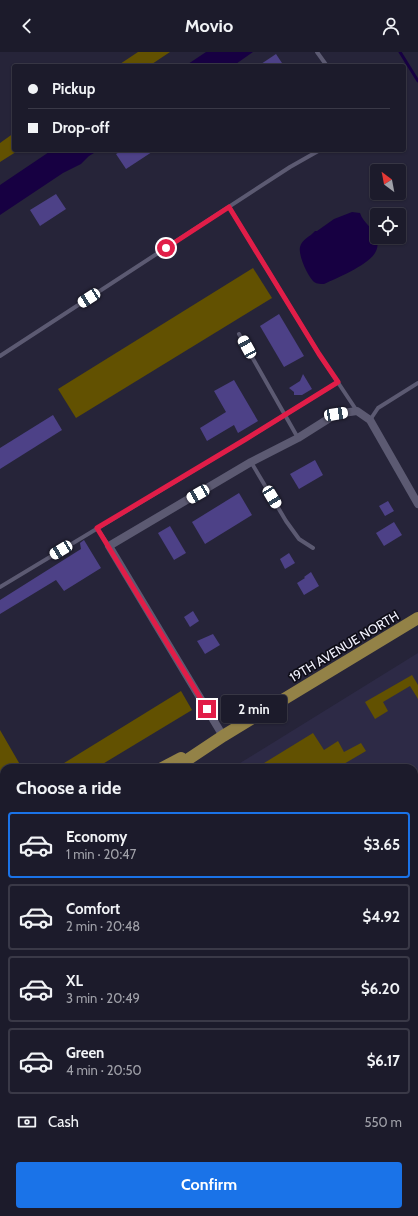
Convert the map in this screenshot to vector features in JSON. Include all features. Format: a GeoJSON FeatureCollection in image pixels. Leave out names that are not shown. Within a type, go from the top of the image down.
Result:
{"type":"FeatureCollection","features":[{"type":"Feature","properties":{"kind":"main road","name":"19TH AVENUE NORTH"},"geometry":{"type":"LineString","coordinates":[[181,764],[223,736],[418,618]]}},
{"type":"Feature","properties":{"kind":"main road","name":"19TH AVENUE NORTH"},"geometry":{"type":"LineString","coordinates":[[170,764],[223,736]]}},
{"type":"Feature","properties":{"kind":"street"},"geometry":{"type":"LineString","coordinates":[[223,736],[109,546],[252,462],[298,438],[336,414],[357,411],[370,420],[418,504]]}},
{"type":"Feature","properties":{"kind":"lane"},"geometry":{"type":"LineString","coordinates":[[317,52],[326,64]]}},
{"type":"Feature","properties":{"kind":"lane"},"geometry":{"type":"LineString","coordinates":[[0,356],[290,167],[316,152]]}},
{"type":"Feature","properties":{"kind":"lane"},"geometry":{"type":"LineString","coordinates":[[229,207],[319,354],[357,411]]}},
{"type":"Feature","properties":{"kind":"lane"},"geometry":{"type":"LineString","coordinates":[[239,334],[298,438]]}},
{"type":"Feature","properties":{"kind":"lane"},"geometry":{"type":"LineString","coordinates":[[0,587],[338,382]]}},
{"type":"Feature","properties":{"kind":"lane"},"geometry":{"type":"LineString","coordinates":[[370,420],[378,408],[418,383]]}},
{"type":"Feature","properties":{"kind":"lane"},"geometry":{"type":"LineString","coordinates":[[252,462],[286,521],[299,539],[313,548]]}},
{"type":"Feature","properties":{"kind":"lane"},"geometry":{"type":"LineString","coordinates":[[97,528],[109,546]]}},
{"type":"Feature","properties":{"kind":"shaded area"},"geometry":{"type":"Polygon","coordinates":[[[138,52],[170,52],[152,64],[120,64],[138,52]]]}},
{"type":"Feature","properties":{"kind":"shaded area"},"geometry":{"type":"Polygon","coordinates":[[[206,52],[253,52],[236,64],[188,64],[206,52]]]}},
{"type":"Feature","properties":{"kind":"shaded area"},"geometry":{"type":"Polygon","coordinates":[[[12,134],[12,152],[16,152],[0,162],[0,143],[12,134]]]}},
{"type":"Feature","properties":{"kind":"shaded area"},"geometry":{"type":"Polygon","coordinates":[[[49,152],[96,152],[81,164],[63,173],[0,215],[0,185],[49,152]]]}},
{"type":"Feature","properties":{"kind":"shaded area"},"geometry":{"type":"Polygon","coordinates":[[[352,212],[360,213],[361,217],[370,227],[370,244],[378,244],[376,251],[368,261],[361,266],[324,284],[315,283],[309,276],[304,266],[300,255],[300,247],[304,240],[334,219],[352,212]]]}},
{"type":"Feature","properties":{"kind":"shaded area"},"geometry":{"type":"Polygon","coordinates":[[[253,268],[272,298],[76,418],[58,389],[253,268]]]}},
{"type":"Feature","properties":{"kind":"shaded area"},"geometry":{"type":"Polygon","coordinates":[[[418,653],[418,764],[238,764],[418,653]]]}},
{"type":"Feature","properties":{"kind":"shaded area"},"geometry":{"type":"Polygon","coordinates":[[[412,675],[418,685],[418,699],[410,686],[383,702],[388,711],[375,719],[365,702],[412,675]]]}},
{"type":"Feature","properties":{"kind":"shaded area"},"geometry":{"type":"Polygon","coordinates":[[[181,691],[192,710],[103,764],[62,764],[181,691]]]}},
{"type":"Feature","properties":{"kind":"shaded area"},"geometry":{"type":"Polygon","coordinates":[[[0,730],[20,764],[0,764],[0,730]]]}},
{"type":"Feature","properties":{"kind":"shaded area"},"geometry":{"type":"Polygon","coordinates":[[[313,733],[324,750],[338,741],[344,752],[361,743],[366,751],[344,764],[263,764],[313,733]]]}},
{"type":"Feature","properties":{"kind":"building"},"geometry":{"type":"Polygon","coordinates":[[[276,54],[283,64],[261,64],[276,54]]]}},
{"type":"Feature","properties":{"kind":"building"},"geometry":{"type":"Polygon","coordinates":[[[120,152],[152,152],[126,169],[116,154],[120,152]]]}},
{"type":"Feature","properties":{"kind":"building"},"geometry":{"type":"Polygon","coordinates":[[[56,194],[66,209],[40,226],[30,210],[56,194]]]}},
{"type":"Feature","properties":{"kind":"building"},"geometry":{"type":"Polygon","coordinates":[[[279,314],[304,356],[284,367],[260,326],[279,314]]]}},
{"type":"Feature","properties":{"kind":"building"},"geometry":{"type":"Polygon","coordinates":[[[303,374],[312,389],[302,395],[294,395],[294,392],[289,388],[300,381],[303,374]]]}},
{"type":"Feature","properties":{"kind":"building"},"geometry":{"type":"Polygon","coordinates":[[[234,380],[258,421],[238,433],[234,425],[207,441],[200,428],[226,412],[214,391],[234,380]]]}},
{"type":"Feature","properties":{"kind":"building"},"geometry":{"type":"Polygon","coordinates":[[[53,415],[62,430],[0,469],[0,448],[53,415]]]}},
{"type":"Feature","properties":{"kind":"building"},"geometry":{"type":"Polygon","coordinates":[[[315,460],[323,475],[299,489],[290,474],[315,460]]]}},
{"type":"Feature","properties":{"kind":"building"},"geometry":{"type":"Polygon","coordinates":[[[239,493],[252,515],[205,544],[192,522],[239,493]]]}},
{"type":"Feature","properties":{"kind":"building"},"geometry":{"type":"Polygon","coordinates":[[[388,501],[394,511],[385,516],[379,506],[388,501]]]}},
{"type":"Feature","properties":{"kind":"building"},"geometry":{"type":"Polygon","coordinates":[[[394,522],[402,535],[384,546],[376,533],[394,522]]]}},
{"type":"Feature","properties":{"kind":"building"},"geometry":{"type":"Polygon","coordinates":[[[170,526],[186,553],[174,560],[158,533],[170,526]]]}},
{"type":"Feature","properties":{"kind":"building"},"geometry":{"type":"Polygon","coordinates":[[[84,540],[101,568],[64,591],[56,580],[0,614],[0,600],[81,549],[80,543],[84,540]]]}},
{"type":"Feature","properties":{"kind":"building"},"geometry":{"type":"Polygon","coordinates":[[[289,553],[295,563],[285,569],[280,559],[289,553]]]}},
{"type":"Feature","properties":{"kind":"building"},"geometry":{"type":"Polygon","coordinates":[[[311,572],[319,586],[304,595],[297,583],[311,572]]]}},
{"type":"Feature","properties":{"kind":"building"},"geometry":{"type":"Polygon","coordinates":[[[193,611],[199,621],[190,627],[184,617],[193,611]]]}},
{"type":"Feature","properties":{"kind":"building"},"geometry":{"type":"Polygon","coordinates":[[[213,634],[220,645],[205,654],[197,641],[213,634]]]}},
{"type":"Feature","properties":{"kind":"waterway"},"geometry":{"type":"LineString","coordinates":[[400,52],[418,81]]}},
{"type":"Feature","properties":{"kind":"route"},"geometry":{"type":"LineString","coordinates":[[166,248],[229,207],[319,354],[338,382],[97,528],[207,709]]}}]}
